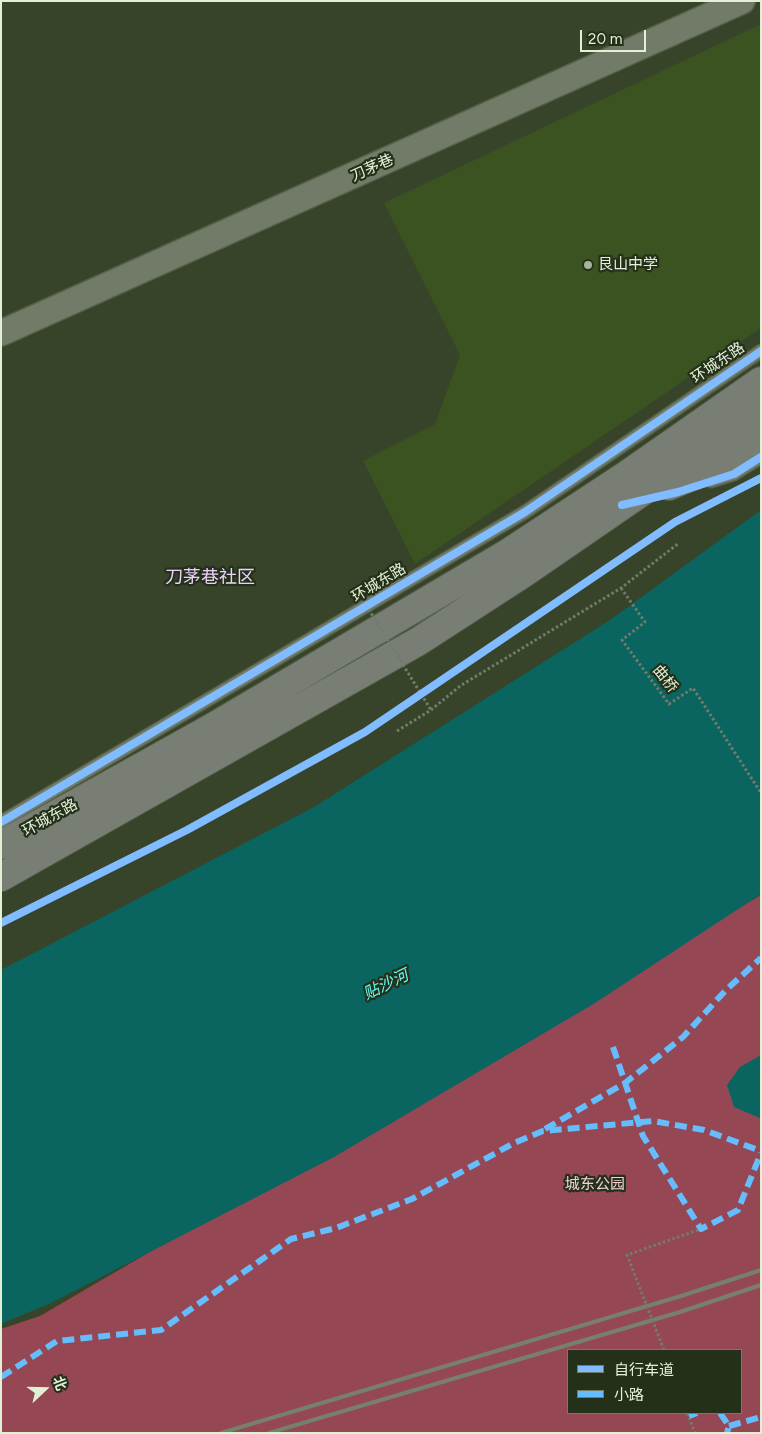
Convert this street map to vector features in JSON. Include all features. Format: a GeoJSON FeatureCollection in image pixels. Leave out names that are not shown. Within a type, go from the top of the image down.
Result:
{"type":"FeatureCollection","features":[{"type":"Feature","properties":{"kind":"main road","name":"环城东路"},"geometry":{"type":"LineString","coordinates":[[1,845],[214,727],[508,553],[625,476],[761,381]]}},
{"type":"Feature","properties":{"kind":"main road","name":"环城东路"},"geometry":{"type":"LineString","coordinates":[[1,877],[419,641],[524,573],[761,410]]}},
{"type":"Feature","properties":{"kind":"main road"},"geometry":{"type":"LineString","coordinates":[[622,505],[717,466],[761,437]]}},
{"type":"Feature","properties":{"kind":"street","name":"刀茅巷"},"geometry":{"type":"LineString","coordinates":[[1,334],[731,4]]}},
{"type":"Feature","properties":{"kind":"lane","name":"环城东路"},"geometry":{"type":"LineString","coordinates":[[1,822],[526,512],[761,351]]}},
{"type":"Feature","properties":{"kind":"lane","name":"环城东路"},"geometry":{"type":"LineString","coordinates":[[622,505],[678,492],[734,474],[761,457]]}},
{"type":"Feature","properties":{"kind":"path"},"geometry":{"type":"LineString","coordinates":[[397,731],[430,710],[460,686],[621,588],[680,543]]}},
{"type":"Feature","properties":{"kind":"path"},"geometry":{"type":"LineString","coordinates":[[366,605],[430,710]]}},
{"type":"Feature","properties":{"kind":"path"},"geometry":{"type":"LineString","coordinates":[[414,699],[430,688]]}},
{"type":"Feature","properties":{"kind":"path"},"geometry":{"type":"LineString","coordinates":[[664,1349],[627,1254],[701,1229]]}},
{"type":"Feature","properties":{"kind":"path"},"geometry":{"type":"LineString","coordinates":[[688,1414],[695,1433]]}},
{"type":"Feature","properties":{"kind":"shaded area","name":"艮山中学"},"geometry":{"type":"Polygon","coordinates":[[[761,24],[761,328],[415,564],[363,461],[435,424],[460,355],[384,203],[761,24]]]}},
{"type":"Feature","properties":{"kind":"green space","name":"城东公园"},"geometry":{"type":"Polygon","coordinates":[[[761,895],[761,1433],[1,1433],[1,1329],[40,1316],[761,895]]]}},
{"type":"Feature","properties":{"kind":"water","name":"贴沙河"},"geometry":{"type":"Polygon","coordinates":[[[761,510],[761,894],[595,1003],[334,1157],[51,1303],[1,1324],[1,970],[314,807],[610,620],[761,510]]]}},
{"type":"Feature","properties":{"kind":"water"},"geometry":{"type":"Polygon","coordinates":[[[761,1055],[760,1118],[734,1107],[727,1085],[740,1067],[761,1055]]]}},
{"type":"Feature","properties":{"kind":"railway"},"geometry":{"type":"LineString","coordinates":[[221,1433],[681,1296],[761,1270]]}},
{"type":"Feature","properties":{"kind":"railway"},"geometry":{"type":"LineString","coordinates":[[269,1433],[680,1312],[761,1285]]}},
{"type":"Feature","properties":{"kind":"marked path"},"geometry":{"type":"LineString","coordinates":[[545,1129],[625,1083],[683,1037],[726,990],[761,958]]}},
{"type":"Feature","properties":{"kind":"marked path"},"geometry":{"type":"LineString","coordinates":[[613,1047],[643,1136],[701,1229],[738,1210],[761,1153]]}},
{"type":"Feature","properties":{"kind":"marked path"},"geometry":{"type":"LineString","coordinates":[[1,1377],[57,1341],[161,1330],[291,1239],[336,1228],[412,1199],[514,1143],[543,1131],[653,1121],[704,1130],[761,1151]]}},
{"type":"Feature","properties":{"kind":"marked path"},"geometry":{"type":"LineString","coordinates":[[689,1416],[694,1414]]}},
{"type":"Feature","properties":{"kind":"marked path"},"geometry":{"type":"LineString","coordinates":[[721,1414],[729,1426],[727,1433]]}},
{"type":"Feature","properties":{"kind":"marked path"},"geometry":{"type":"LineString","coordinates":[[729,1426],[761,1417]]}},
{"type":"Feature","properties":{"kind":"cycle path"},"geometry":{"type":"LineString","coordinates":[[1,822],[525,512],[761,351]]}},
{"type":"Feature","properties":{"kind":"cycle path"},"geometry":{"type":"LineString","coordinates":[[622,505],[678,492],[734,474],[761,457]]}},
{"type":"Feature","properties":{"kind":"cycle path"},"geometry":{"type":"LineString","coordinates":[[1,923],[187,830],[365,732],[675,522],[761,478]]}},
{"type":"Feature","properties":{"kind":"place","name":"艮山中学"},"geometry":{"type":"Point","coordinates":[588,265]}},
{"type":"Feature","properties":{"kind":"district","name":"刀茅巷社区"},"geometry":{"type":"Point","coordinates":[210,578]}}]}
